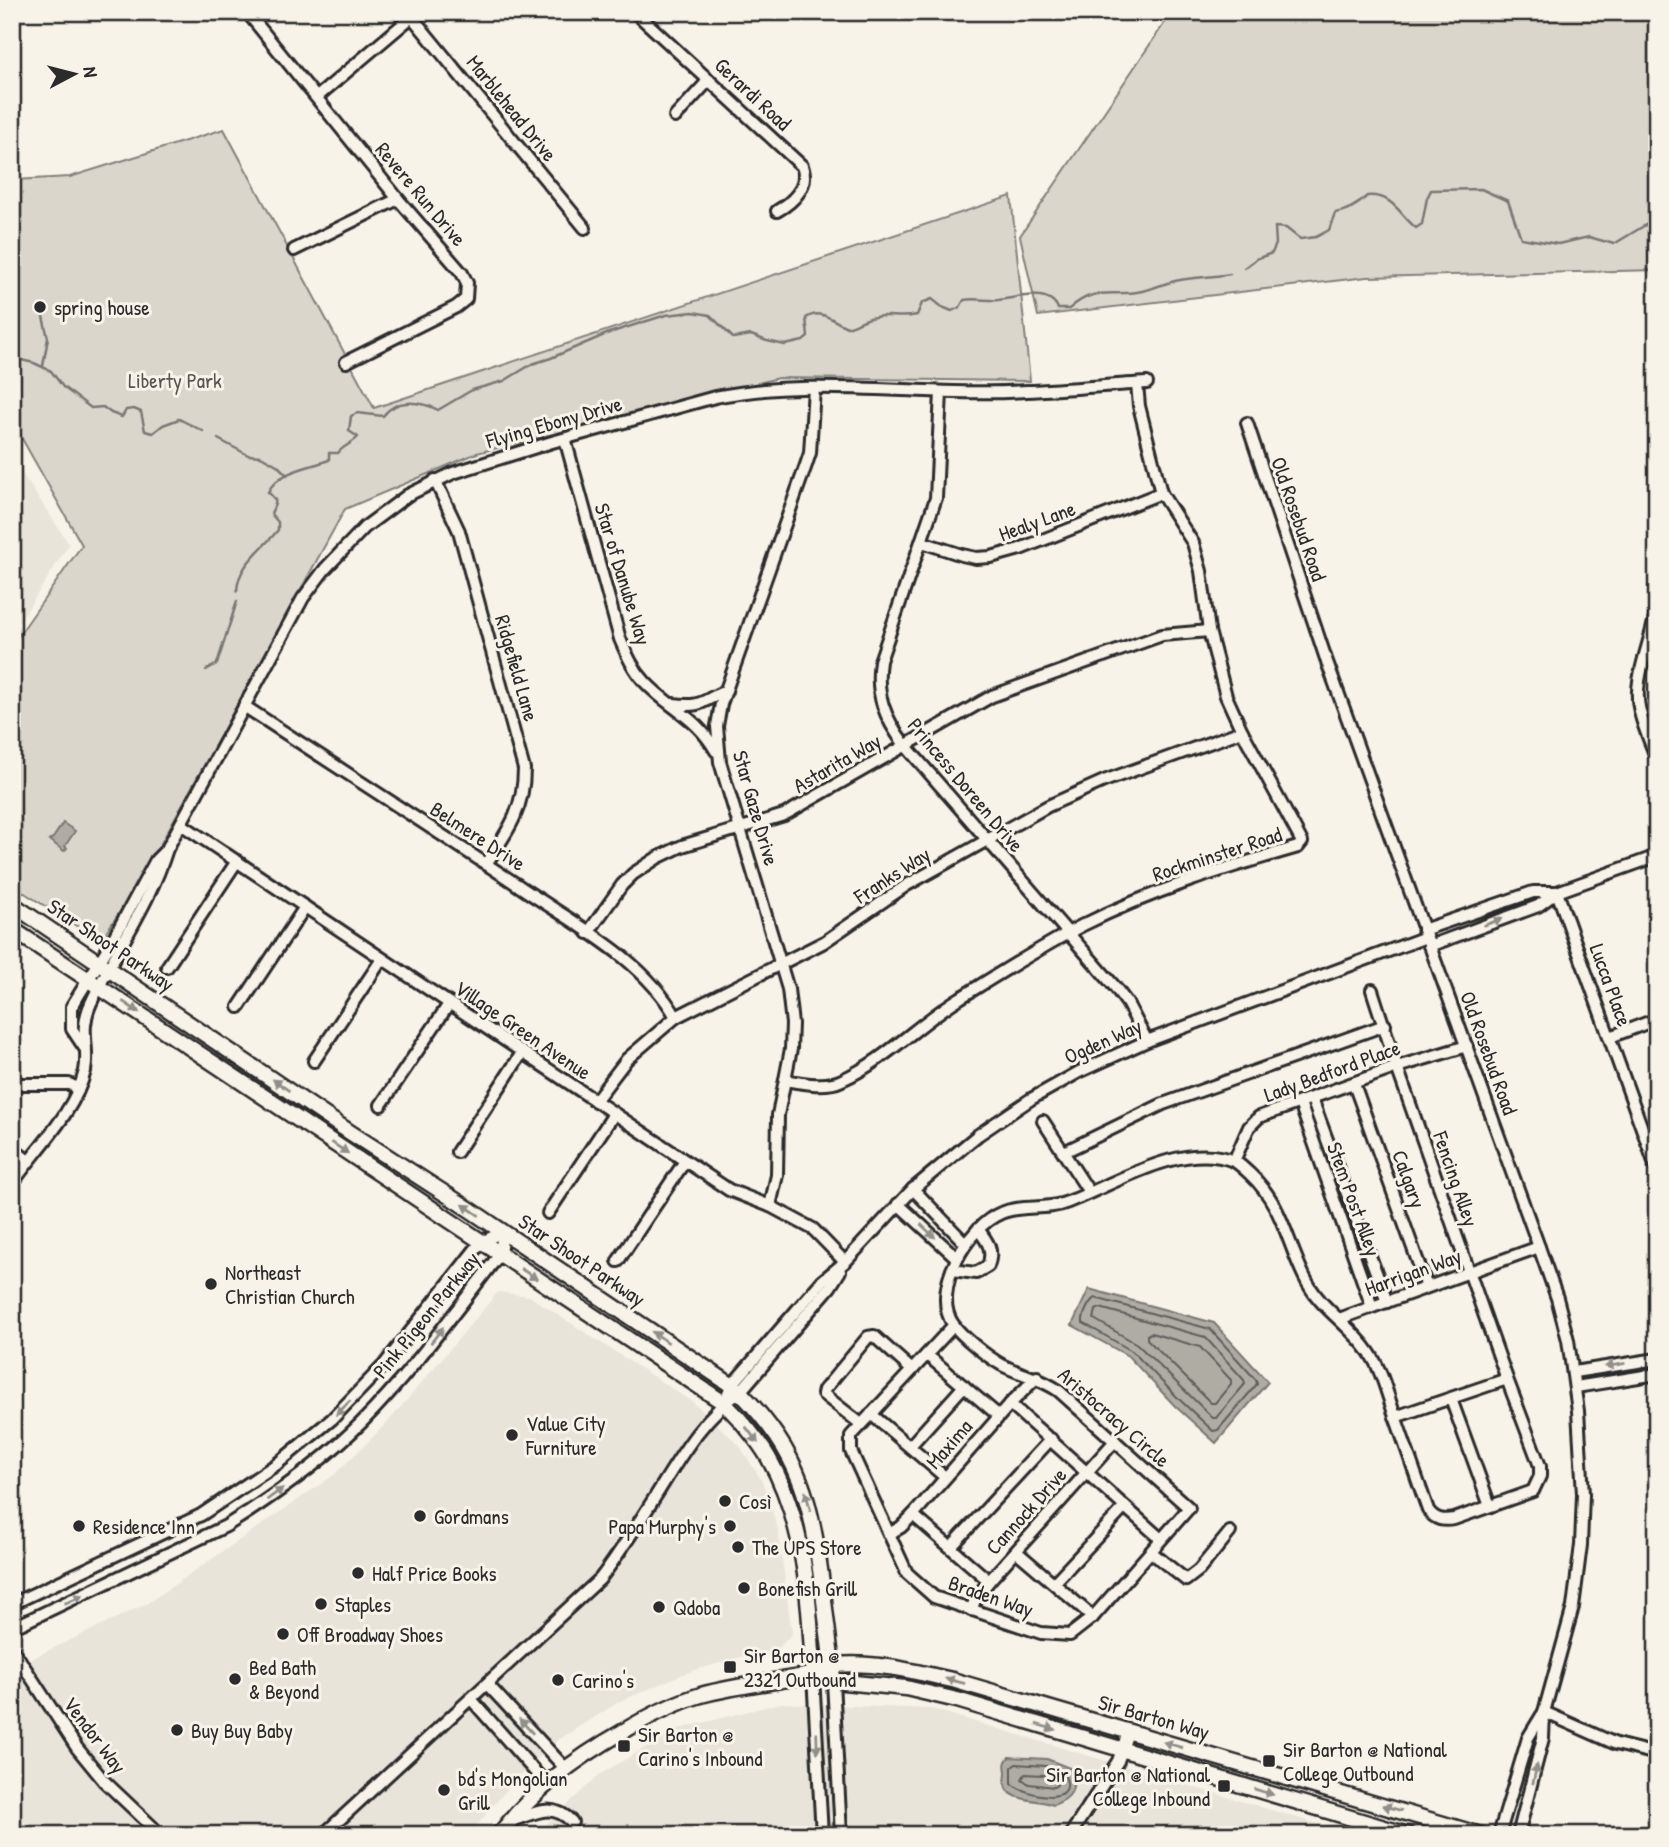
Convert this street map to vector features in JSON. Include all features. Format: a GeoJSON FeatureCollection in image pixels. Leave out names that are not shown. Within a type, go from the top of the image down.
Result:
{"type":"FeatureCollection","features":[{"type":"Feature","properties":{"kind":"street","name":"Revere Run Drive"},"geometry":{"type":"LineString","coordinates":[[247,12],[398,199],[462,273],[467,283],[466,299],[456,307],[346,362]]}},
{"type":"Feature","properties":{"kind":"street","name":"Gerardi Road"},"geometry":{"type":"LineString","coordinates":[[635,12],[802,166],[805,173],[800,192],[777,211]]}},
{"type":"Feature","properties":{"kind":"street"},"geometry":{"type":"LineString","coordinates":[[317,97],[413,14]]}},
{"type":"Feature","properties":{"kind":"street","name":"Marblehead Drive"},"geometry":{"type":"LineString","coordinates":[[413,14],[585,228]]}},
{"type":"Feature","properties":{"kind":"street"},"geometry":{"type":"LineString","coordinates":[[675,117],[709,80]]}},
{"type":"Feature","properties":{"kind":"street"},"geometry":{"type":"LineString","coordinates":[[294,250],[398,199]]}},
{"type":"Feature","properties":{"kind":"street","name":"Flying Ebony Drive"},"geometry":{"type":"LineString","coordinates":[[12,1184],[58,1122],[85,1072],[84,1047],[72,1029],[72,1006],[94,982],[142,908],[167,849],[303,598],[344,547],[384,512],[435,480],[492,460],[738,393],[783,388],[1021,392],[1142,383]]}},
{"type":"Feature","properties":{"kind":"street","name":"Rockminster Road"},"geometry":{"type":"LineString","coordinates":[[785,1080],[811,1084],[840,1082],[898,1044],[934,1014],[1083,925],[1157,893],[1236,865],[1298,847],[1302,842],[1226,696],[1209,631],[1201,571],[1193,544],[1161,493],[1139,406],[1142,383]]}},
{"type":"Feature","properties":{"kind":"street","name":"Star Gaze Drive"},"geometry":{"type":"LineString","coordinates":[[771,1206],[777,1175],[778,1115],[792,1024],[788,989],[781,962],[719,757],[717,726],[726,691],[810,453],[814,388]]}},
{"type":"Feature","properties":{"kind":"street","name":"Princess Doreen Drive"},"geometry":{"type":"LineString","coordinates":[[941,392],[936,498],[884,646],[878,673],[881,704],[888,722],[905,745],[1127,1003],[1147,1041]]}},
{"type":"Feature","properties":{"kind":"street","name":"Old Rosebud Road"},"geometry":{"type":"LineString","coordinates":[[1247,423],[1327,663],[1557,1298],[1574,1372],[1582,1452],[1581,1545],[1573,1607],[1544,1713],[1543,1738],[1518,1835]]}},
{"type":"Feature","properties":{"kind":"street","name":"Star of Danube Way"},"geometry":{"type":"LineString","coordinates":[[565,439],[624,649],[644,681],[696,723],[719,757]]}},
{"type":"Feature","properties":{"kind":"street","name":"Ridgefield Lane"},"geometry":{"type":"LineString","coordinates":[[435,480],[458,531],[524,769],[523,796],[519,810],[486,864]]}},
{"type":"Feature","properties":{"kind":"street","name":"Healy Lane"},"geometry":{"type":"LineString","coordinates":[[922,542],[969,556],[991,557],[1020,549],[1161,493]]}},
{"type":"Feature","properties":{"kind":"street"},"geometry":{"type":"LineString","coordinates":[[1657,607],[1639,684],[1638,702],[1657,759]]}},
{"type":"Feature","properties":{"kind":"street","name":"Astarita Way"},"geometry":{"type":"LineString","coordinates":[[587,933],[622,886],[644,866],[682,846],[785,815],[992,696],[1162,635],[1209,631]]}},
{"type":"Feature","properties":{"kind":"street"},"geometry":{"type":"LineString","coordinates":[[672,704],[697,705],[726,691]]}},
{"type":"Feature","properties":{"kind":"street","name":"Belmere Drive"},"geometry":{"type":"LineString","coordinates":[[244,706],[587,933],[648,978],[676,1017]]}},
{"type":"Feature","properties":{"kind":"street","name":"Franks Way"},"geometry":{"type":"LineString","coordinates":[[595,1101],[627,1059],[676,1017],[824,942],[907,885],[1048,806],[1104,781],[1242,731]]}},
{"type":"Feature","properties":{"kind":"street","name":"Village Green Avenue"},"geometry":{"type":"LineString","coordinates":[[181,824],[729,1190],[771,1206],[813,1230],[845,1262]]}},
{"type":"Feature","properties":{"kind":"street"},"geometry":{"type":"LineString","coordinates":[[1426,938],[1538,906],[1557,892],[1657,856]]}},
{"type":"Feature","properties":{"kind":"street"},"geometry":{"type":"LineString","coordinates":[[167,967],[237,861]]}},
{"type":"Feature","properties":{"kind":"street"},"geometry":{"type":"LineString","coordinates":[[1426,938],[1533,892],[1557,892]]}},
{"type":"Feature","properties":{"kind":"street","name":"Lucca Place"},"geometry":{"type":"LineString","coordinates":[[1557,892],[1657,1170]]}},
{"type":"Feature","properties":{"kind":"street","name":"Star Shoot Parkway"},"geometry":{"type":"LineString","coordinates":[[12,904],[736,1389],[769,1425],[782,1443],[806,1493],[815,1528],[832,1665],[841,1835]]}},
{"type":"Feature","properties":{"kind":"street"},"geometry":{"type":"LineString","coordinates":[[239,1007],[305,907]]}},
{"type":"Feature","properties":{"kind":"street","name":"Star Shoot Parkway"},"geometry":{"type":"LineString","coordinates":[[12,929],[724,1403],[767,1455],[794,1519],[803,1566],[813,1675],[822,1835]]}},
{"type":"Feature","properties":{"kind":"street","name":"Ogden Way"},"geometry":{"type":"LineString","coordinates":[[323,1835],[600,1579],[622,1550],[696,1433],[830,1287],[845,1262],[898,1204],[978,1135],[1031,1099],[1079,1072],[1147,1041],[1426,938]]}},
{"type":"Feature","properties":{"kind":"street"},"geometry":{"type":"LineString","coordinates":[[314,1061],[382,959]]}},
{"type":"Feature","properties":{"kind":"street","name":"Fencing Alley"},"geometry":{"type":"LineString","coordinates":[[1372,990],[1507,1379]]}},
{"type":"Feature","properties":{"kind":"street"},"geometry":{"type":"LineString","coordinates":[[381,1105],[449,1004]]}},
{"type":"Feature","properties":{"kind":"street"},"geometry":{"type":"LineString","coordinates":[[1610,1037],[1657,1019]]}},
{"type":"Feature","properties":{"kind":"street"},"geometry":{"type":"LineString","coordinates":[[1064,1152],[1163,1104],[1385,1025]]}},
{"type":"Feature","properties":{"kind":"street","name":"Lady Bedford Place"},"geometry":{"type":"LineString","coordinates":[[1234,1161],[1249,1127],[1259,1117],[1397,1067],[1467,1046]]}},
{"type":"Feature","properties":{"kind":"street"},"geometry":{"type":"LineString","coordinates":[[457,1152],[522,1053]]}},
{"type":"Feature","properties":{"kind":"street"},"geometry":{"type":"LineString","coordinates":[[12,1084],[69,1084],[78,1088]]}},
{"type":"Feature","properties":{"kind":"street","name":"Calgary"},"geometry":{"type":"LineString","coordinates":[[1354,1084],[1427,1287]]}},
{"type":"Feature","properties":{"kind":"street","name":"Stem Post Alley"},"geometry":{"type":"LineString","coordinates":[[1312,1099],[1387,1302]]}},
{"type":"Feature","properties":{"kind":"street","name":"Stem Post Alley"},"geometry":{"type":"LineString","coordinates":[[1300,1103],[1372,1307]]}},
{"type":"Feature","properties":{"kind":"street"},"geometry":{"type":"LineString","coordinates":[[548,1213],[614,1114]]}},
{"type":"Feature","properties":{"kind":"street"},"geometry":{"type":"LineString","coordinates":[[1044,1121],[1089,1192]]}},
{"type":"Feature","properties":{"kind":"street"},"geometry":{"type":"LineString","coordinates":[[12,1148],[28,1161]]}},
{"type":"Feature","properties":{"kind":"street"},"geometry":{"type":"LineString","coordinates":[[912,1370],[874,1336],[868,1337],[823,1394],[861,1424],[871,1414],[954,1325],[947,1299],[948,1282],[957,1258],[966,1244],[993,1216],[1004,1211],[1054,1208],[1162,1163],[1201,1156],[1234,1161],[1259,1182],[1275,1203],[1304,1276],[1324,1307],[1339,1319],[1370,1353],[1381,1376],[1395,1417],[1428,1510],[1432,1516],[1445,1520],[1454,1519],[1533,1491],[1540,1476],[1535,1453],[1507,1379],[1395,1417]]}},
{"type":"Feature","properties":{"kind":"street"},"geometry":{"type":"LineString","coordinates":[[618,1261],[685,1161]]}},
{"type":"Feature","properties":{"kind":"street"},"geometry":{"type":"LineString","coordinates":[[913,1189],[966,1244]]}},
{"type":"Feature","properties":{"kind":"street"},"geometry":{"type":"LineString","coordinates":[[898,1204],[957,1258]]}},
{"type":"Feature","properties":{"kind":"street"},"geometry":{"type":"LineString","coordinates":[[953,1270],[976,1273],[988,1266],[992,1256],[989,1243],[978,1229]]}},
{"type":"Feature","properties":{"kind":"street","name":"Pink Pigeon Parkway"},"geometry":{"type":"LineString","coordinates":[[12,1604],[201,1515],[277,1464],[331,1419],[384,1364],[481,1242],[503,1232]]}},
{"type":"Feature","properties":{"kind":"street","name":"Pink Pigeon Parkway"},"geometry":{"type":"LineString","coordinates":[[12,1628],[215,1531],[290,1483],[351,1432],[410,1368],[499,1254],[503,1232]]}},
{"type":"Feature","properties":{"kind":"street","name":"Harrigan Way"},"geometry":{"type":"LineString","coordinates":[[1339,1319],[1539,1247]]}},
{"type":"Feature","properties":{"kind":"street","name":"Aristocracy Circle"},"geometry":{"type":"LineString","coordinates":[[954,1325],[999,1364],[1037,1377],[1059,1391],[1189,1508]]}},
{"type":"Feature","properties":{"kind":"street"},"geometry":{"type":"LineString","coordinates":[[927,1354],[999,1416]]}},
{"type":"Feature","properties":{"kind":"street"},"geometry":{"type":"LineString","coordinates":[[1574,1372],[1657,1359]]}},
{"type":"Feature","properties":{"kind":"street"},"geometry":{"type":"LineString","coordinates":[[1576,1387],[1657,1374]]}},
{"type":"Feature","properties":{"kind":"street","name":"Maxima"},"geometry":{"type":"LineString","coordinates":[[889,1534],[913,1516],[999,1416],[1037,1377]]}},
{"type":"Feature","properties":{"kind":"street"},"geometry":{"type":"LineString","coordinates":[[910,1446],[964,1385]]}},
{"type":"Feature","properties":{"kind":"street"},"geometry":{"type":"LineString","coordinates":[[1451,1399],[1490,1506]]}},
{"type":"Feature","properties":{"kind":"street"},"geometry":{"type":"LineString","coordinates":[[1010,1404],[1161,1539]]}},
{"type":"Feature","properties":{"kind":"street"},"geometry":{"type":"LineString","coordinates":[[871,1414],[945,1477]]}},
{"type":"Feature","properties":{"kind":"street","name":"Braden Way"},"geometry":{"type":"LineString","coordinates":[[861,1424],[851,1436],[851,1451],[907,1573],[934,1597],[1041,1633],[1070,1635],[1093,1617],[1189,1508]]}},
{"type":"Feature","properties":{"kind":"street"},"geometry":{"type":"LineString","coordinates":[[951,1547],[1051,1439]]}},
{"type":"Feature","properties":{"kind":"street","name":"Cannock Drive"},"geometry":{"type":"LineString","coordinates":[[971,1610],[989,1581],[1115,1441]]}},
{"type":"Feature","properties":{"kind":"street"},"geometry":{"type":"LineString","coordinates":[[1054,1583],[1125,1507]]}},
{"type":"Feature","properties":{"kind":"street"},"geometry":{"type":"LineString","coordinates":[[913,1516],[989,1581]]}},
{"type":"Feature","properties":{"kind":"street"},"geometry":{"type":"LineString","coordinates":[[1151,1552],[1186,1580],[1199,1570],[1230,1532]]}},
{"type":"Feature","properties":{"kind":"street"},"geometry":{"type":"LineString","coordinates":[[1017,1552],[1093,1617]]}},
{"type":"Feature","properties":{"kind":"street","name":"Vendor Way"},"geometry":{"type":"LineString","coordinates":[[12,1648],[77,1748],[104,1781],[161,1835]]}},
{"type":"Feature","properties":{"kind":"street","name":"Sir Barton Way"},"geometry":{"type":"LineString","coordinates":[[499,1835],[510,1820],[565,1768],[660,1710],[734,1687],[813,1675],[832,1665],[855,1665],[923,1673],[1007,1695],[1481,1835]]}},
{"type":"Feature","properties":{"kind":"street","name":"Sir Barton Way"},"geometry":{"type":"LineString","coordinates":[[813,1675],[833,1681],[932,1693],[1408,1835]]}},
{"type":"Feature","properties":{"kind":"street"},"geometry":{"type":"LineString","coordinates":[[487,1684],[565,1768]]}},
{"type":"Feature","properties":{"kind":"street"},"geometry":{"type":"LineString","coordinates":[[471,1699],[546,1784]]}},
{"type":"Feature","properties":{"kind":"street"},"geometry":{"type":"LineString","coordinates":[[1544,1713],[1616,1744],[1657,1754]]}},
{"type":"Feature","properties":{"kind":"street","name":"Old Rosebud Road"},"geometry":{"type":"LineString","coordinates":[[1499,1835],[1528,1738],[1544,1713]]}},
{"type":"Feature","properties":{"kind":"street"},"geometry":{"type":"LineString","coordinates":[[1070,1835],[1118,1761],[1128,1732]]}},
{"type":"Feature","properties":{"kind":"street"},"geometry":{"type":"LineString","coordinates":[[510,1820],[552,1810],[564,1813],[572,1822]]}},
{"type":"Feature","properties":{"kind":"shaded area"},"geometry":{"type":"Polygon","coordinates":[[[12,458],[69,544],[12,634],[12,458]]]}},
{"type":"Feature","properties":{"kind":"shaded area"},"geometry":{"type":"Polygon","coordinates":[[[498,1292],[529,1296],[694,1403],[739,1445],[762,1481],[778,1529],[792,1634],[776,1651],[748,1655],[685,1673],[617,1703],[558,1740],[514,1781],[469,1835],[12,1835],[12,1668],[148,1603],[334,1475],[389,1421],[498,1292]]]}},
{"type":"Feature","properties":{"kind":"shaded area"},"geometry":{"type":"Polygon","coordinates":[[[781,1703],[932,1709],[1355,1835],[535,1835],[599,1775],[675,1730],[781,1703]]]}},
{"type":"Feature","properties":{"kind":"green space"},"geometry":{"type":"Polygon","coordinates":[[[1172,12],[1657,12],[1657,270],[1367,277],[1038,316],[1020,236],[1172,12]]]}},
{"type":"Feature","properties":{"kind":"green space","name":"Liberty Park"},"geometry":{"type":"Polygon","coordinates":[[[224,129],[374,408],[1011,196],[1030,381],[778,378],[477,453],[345,509],[138,885],[100,941],[12,885],[12,645],[82,545],[12,421],[12,176],[14,180],[70,177],[224,129]]]}},
{"type":"Feature","properties":{"kind":"water"},"geometry":{"type":"Polygon","coordinates":[[[63,823],[75,831],[64,851],[49,840],[63,823]]]}},
{"type":"Feature","properties":{"kind":"water"},"geometry":{"type":"Polygon","coordinates":[[[1089,1289],[1214,1323],[1268,1382],[1216,1443],[1175,1406],[1128,1356],[1072,1325],[1089,1289]]]}},
{"type":"Feature","properties":{"kind":"water"},"geometry":{"type":"Polygon","coordinates":[[[1009,1757],[1047,1759],[1072,1769],[1072,1792],[1053,1805],[1012,1794],[1005,1784],[1005,1764],[1009,1757]]]}},
{"type":"Feature","properties":{"kind":"waterway"},"geometry":{"type":"LineString","coordinates":[[1244,268],[1256,259],[1272,253],[1276,244],[1275,227],[1286,228],[1300,239],[1316,237],[1329,230],[1335,213],[1352,208],[1367,196],[1389,201],[1416,228],[1422,224],[1431,190],[1481,189],[1508,201],[1521,238],[1558,244],[1589,237],[1614,244],[1657,218]]}},
{"type":"Feature","properties":{"kind":"waterway"},"geometry":{"type":"LineString","coordinates":[[237,591],[238,581],[246,565],[278,530],[278,522],[271,514],[275,501],[268,492],[279,479],[329,460],[329,453],[338,453],[356,439],[358,437],[349,431],[351,416],[357,413],[383,416],[395,406],[409,403],[438,410],[472,390],[504,381],[532,364],[609,333],[666,315],[693,312],[710,315],[733,338],[751,335],[785,345],[803,341],[808,337],[806,318],[817,314],[827,316],[847,327],[880,316],[917,315],[922,303],[932,299],[952,311],[960,307],[964,300],[998,300],[1023,296],[1048,298],[1058,309],[1069,309],[1079,301],[1096,294],[1132,293],[1180,280],[1230,274]]}},
{"type":"Feature","properties":{"kind":"waterway"},"geometry":{"type":"LineString","coordinates":[[41,308],[48,338],[43,366]]}},
{"type":"Feature","properties":{"kind":"waterway"},"geometry":{"type":"LineString","coordinates":[[17,359],[51,371],[63,387],[91,408],[103,407],[122,417],[126,410],[141,412],[145,431],[153,433],[163,425],[179,419],[203,431]]}},
{"type":"Feature","properties":{"kind":"waterway"},"geometry":{"type":"LineString","coordinates":[[218,439],[248,455],[261,456],[277,465],[287,475]]}},
{"type":"Feature","properties":{"kind":"waterway"},"geometry":{"type":"LineString","coordinates":[[206,670],[217,664],[237,601]]}},
{"type":"Feature","properties":{"kind":"place","name":"spring house"},"geometry":{"type":"Point","coordinates":[40,307]}},
{"type":"Feature","properties":{"kind":"place","name":"Northeast Christian Church"},"geometry":{"type":"Point","coordinates":[211,1284]}},
{"type":"Feature","properties":{"kind":"place","name":"Value City Furniture"},"geometry":{"type":"Point","coordinates":[512,1435]}},
{"type":"Feature","properties":{"kind":"place","name":"Così"},"geometry":{"type":"Point","coordinates":[725,1501]}},
{"type":"Feature","properties":{"kind":"place","name":"Gordmans"},"geometry":{"type":"Point","coordinates":[420,1516]}},
{"type":"Feature","properties":{"kind":"place","name":"Residence Inn"},"geometry":{"type":"Point","coordinates":[79,1526]}},
{"type":"Feature","properties":{"kind":"place","name":"Papa Murphy's"},"geometry":{"type":"Point","coordinates":[730,1526]}},
{"type":"Feature","properties":{"kind":"place","name":"The UPS Store"},"geometry":{"type":"Point","coordinates":[738,1547]}},
{"type":"Feature","properties":{"kind":"place","name":"Half Price Books"},"geometry":{"type":"Point","coordinates":[358,1573]}},
{"type":"Feature","properties":{"kind":"place","name":"Bonefish Grill"},"geometry":{"type":"Point","coordinates":[744,1588]}},
{"type":"Feature","properties":{"kind":"place","name":"Staples"},"geometry":{"type":"Point","coordinates":[321,1604]}},
{"type":"Feature","properties":{"kind":"place","name":"Qdoba"},"geometry":{"type":"Point","coordinates":[659,1607]}},
{"type":"Feature","properties":{"kind":"place","name":"Off Broadway Shoes"},"geometry":{"type":"Point","coordinates":[283,1634]}},
{"type":"Feature","properties":{"kind":"place","name":"Sir Barton @ 2321 Outbound"},"geometry":{"type":"Point","coordinates":[730,1667]}},
{"type":"Feature","properties":{"kind":"place","name":"Bed Bath & Beyond"},"geometry":{"type":"Point","coordinates":[235,1679]}},
{"type":"Feature","properties":{"kind":"place","name":"Carino's"},"geometry":{"type":"Point","coordinates":[558,1680]}},
{"type":"Feature","properties":{"kind":"place","name":"Buy Buy Baby"},"geometry":{"type":"Point","coordinates":[177,1730]}},
{"type":"Feature","properties":{"kind":"place","name":"Sir Barton @ Carino's Inbound"},"geometry":{"type":"Point","coordinates":[624,1746]}},
{"type":"Feature","properties":{"kind":"place","name":"Sir Barton @ National College Outbound"},"geometry":{"type":"Point","coordinates":[1269,1761]}},
{"type":"Feature","properties":{"kind":"place","name":"Sir Barton @ National College Inbound"},"geometry":{"type":"Point","coordinates":[1224,1786]}},
{"type":"Feature","properties":{"kind":"place","name":"bd's Mongolian Grill"},"geometry":{"type":"Point","coordinates":[444,1790]}}]}
